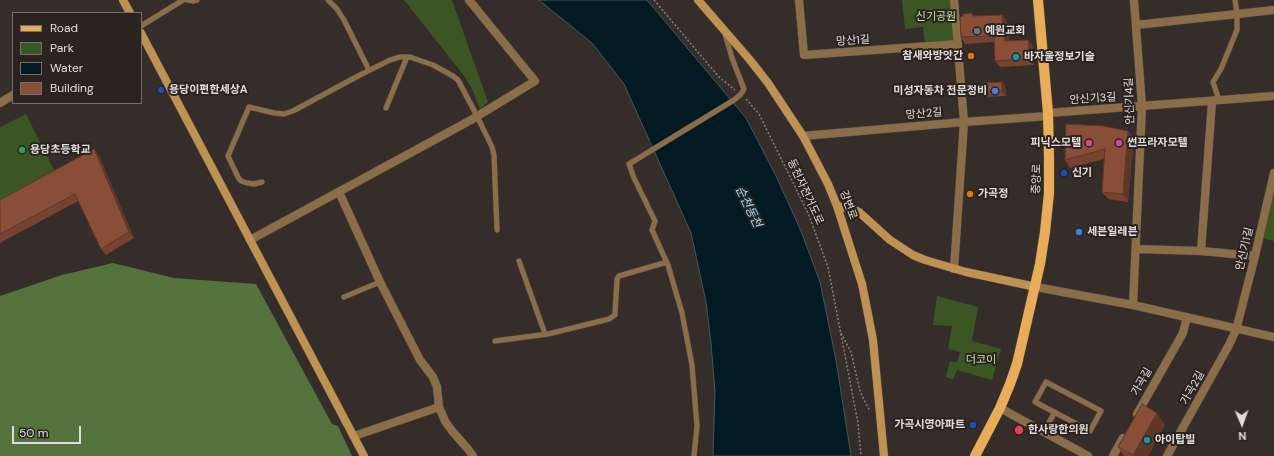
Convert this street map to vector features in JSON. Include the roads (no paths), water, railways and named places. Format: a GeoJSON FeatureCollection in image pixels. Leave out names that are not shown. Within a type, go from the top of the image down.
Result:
{"type":"FeatureCollection","features":[{"type":"Feature","properties":{"kind":"main road"},"geometry":{"type":"LineString","coordinates":[[124,0],[130,12]]}},
{"type":"Feature","properties":{"kind":"main road","name":"강변로"},"geometry":{"type":"LineString","coordinates":[[698,0],[768,83],[803,136],[838,206],[862,284],[873,340],[884,452]]}},
{"type":"Feature","properties":{"kind":"main road","name":"중앙로"},"geometry":{"type":"LineString","coordinates":[[975,456],[1000,408],[1017,364],[1036,287],[1042,252],[1049,193],[1049,158],[1048,115],[1038,0]]}},
{"type":"Feature","properties":{"kind":"main road"},"geometry":{"type":"LineString","coordinates":[[142,35],[364,456]]}},
{"type":"Feature","properties":{"kind":"main road"},"geometry":{"type":"LineString","coordinates":[[838,206],[859,212],[890,240],[913,255],[925,260],[998,280],[1036,287]]}},
{"type":"Feature","properties":{"kind":"main road"},"geometry":{"type":"LineString","coordinates":[[884,452],[888,456]]}},
{"type":"Feature","properties":{"kind":"street"},"geometry":{"type":"LineString","coordinates":[[250,240],[477,116],[535,82],[469,0]]}},
{"type":"Feature","properties":{"kind":"street","name":"망산1길"},"geometry":{"type":"LineString","coordinates":[[799,0],[804,55],[958,44]]}},
{"type":"Feature","properties":{"kind":"street"},"geometry":{"type":"LineString","coordinates":[[954,0],[964,122],[954,269]]}},
{"type":"Feature","properties":{"kind":"street","name":"안신기4길"},"geometry":{"type":"LineString","coordinates":[[1134,0],[1142,106],[1134,305]]}},
{"type":"Feature","properties":{"kind":"street"},"geometry":{"type":"LineString","coordinates":[[1136,25],[1274,10]]}},
{"type":"Feature","properties":{"kind":"street"},"geometry":{"type":"LineString","coordinates":[[0,103],[12,96]]}},
{"type":"Feature","properties":{"kind":"street","name":"안신기3길"},"geometry":{"type":"LineString","coordinates":[[1048,115],[1274,96]]}},
{"type":"Feature","properties":{"kind":"street"},"geometry":{"type":"LineString","coordinates":[[1201,252],[1215,101]]}},
{"type":"Feature","properties":{"kind":"street","name":"망산2길"},"geometry":{"type":"LineString","coordinates":[[803,136],[1048,115]]}},
{"type":"Feature","properties":{"kind":"street","name":"안신기1길"},"geometry":{"type":"LineString","coordinates":[[1236,330],[1274,173]]}},
{"type":"Feature","properties":{"kind":"street"},"geometry":{"type":"LineString","coordinates":[[339,192],[380,282],[420,360],[433,377],[437,387],[439,407],[445,421],[452,432],[473,456]]}},
{"type":"Feature","properties":{"kind":"street"},"geometry":{"type":"LineString","coordinates":[[1136,249],[1255,256]]}},
{"type":"Feature","properties":{"kind":"street"},"geometry":{"type":"LineString","coordinates":[[1036,287],[1134,305],[1236,330],[1274,337]]}},
{"type":"Feature","properties":{"kind":"street","name":"가곡길"},"geometry":{"type":"LineString","coordinates":[[1113,456],[1183,333],[1186,317]]}},
{"type":"Feature","properties":{"kind":"street","name":"가곡2길"},"geometry":{"type":"LineString","coordinates":[[1167,456],[1236,330]]}},
{"type":"Feature","properties":{"kind":"street"},"geometry":{"type":"LineString","coordinates":[[354,436],[439,407]]}},
{"type":"Feature","properties":{"kind":"street"},"geometry":{"type":"LineString","coordinates":[[1000,408],[1044,431],[1083,455]]}},
{"type":"Feature","properties":{"kind":"lane"},"geometry":{"type":"LineString","coordinates":[[142,25],[183,0]]}},
{"type":"Feature","properties":{"kind":"lane"},"geometry":{"type":"LineString","coordinates":[[187,0],[198,0]]}},
{"type":"Feature","properties":{"kind":"lane"},"geometry":{"type":"LineString","coordinates":[[328,0],[344,20],[369,70]]}},
{"type":"Feature","properties":{"kind":"lane"},"geometry":{"type":"LineString","coordinates":[[1215,101],[1213,82],[1237,30],[1235,0]]}},
{"type":"Feature","properties":{"kind":"lane"},"geometry":{"type":"LineString","coordinates":[[694,456],[697,426],[692,366],[682,313],[667,262],[652,230],[655,220],[634,178],[629,164],[734,100],[741,94],[744,89],[732,58],[725,31]]}},
{"type":"Feature","properties":{"kind":"lane"},"geometry":{"type":"LineString","coordinates":[[262,182],[254,184],[241,181],[228,156],[249,108],[284,114],[294,111],[390,60],[400,57],[410,57],[433,65],[458,80],[477,116],[492,147],[494,155],[497,230]]}},
{"type":"Feature","properties":{"kind":"lane"},"geometry":{"type":"LineString","coordinates":[[386,108],[407,57]]}},
{"type":"Feature","properties":{"kind":"lane"},"geometry":{"type":"LineString","coordinates":[[519,261],[545,334]]}},
{"type":"Feature","properties":{"kind":"lane"},"geometry":{"type":"LineString","coordinates":[[495,340],[545,334],[612,318],[615,315],[617,279],[619,276],[667,262]]}},
{"type":"Feature","properties":{"kind":"lane"},"geometry":{"type":"LineString","coordinates":[[344,297],[380,282]]}},
{"type":"Feature","properties":{"kind":"lane"},"geometry":{"type":"LineString","coordinates":[[1046,382],[1101,411],[1090,431],[1055,412],[1035,402],[1046,382]]}},
{"type":"Feature","properties":{"kind":"lane"},"geometry":{"type":"LineString","coordinates":[[1044,431],[1055,412]]}},
{"type":"Feature","properties":{"kind":"water","name":"순천동천"},"geometry":{"type":"Polygon","coordinates":[[[539,0],[647,0],[746,118],[776,176],[801,231],[820,282],[836,360],[851,456],[713,456],[715,391],[711,343],[706,302],[691,233],[624,84],[592,43],[539,0]]]}},
{"type":"Feature","properties":{"kind":"place","name":"예원교회"},"geometry":{"type":"Point","coordinates":[977,31]}},
{"type":"Feature","properties":{"kind":"place","name":"참새와방앗간"},"geometry":{"type":"Point","coordinates":[971,56]}},
{"type":"Feature","properties":{"kind":"place","name":"바자울정보기술"},"geometry":{"type":"Point","coordinates":[1016,57]}},
{"type":"Feature","properties":{"kind":"place","name":"용당이편한세상A"},"geometry":{"type":"Point","coordinates":[161,90]}},
{"type":"Feature","properties":{"kind":"place","name":"미성자동차 전문정비"},"geometry":{"type":"Point","coordinates":[995,91]}},
{"type":"Feature","properties":{"kind":"place","name":"피닉스모텔"},"geometry":{"type":"Point","coordinates":[1089,143]}},
{"type":"Feature","properties":{"kind":"place","name":"썬프라자모텔"},"geometry":{"type":"Point","coordinates":[1119,143]}},
{"type":"Feature","properties":{"kind":"place","name":"용당초등학교"},"geometry":{"type":"Point","coordinates":[22,150]}},
{"type":"Feature","properties":{"kind":"place","name":"신기"},"geometry":{"type":"Point","coordinates":[1064,173]}},
{"type":"Feature","properties":{"kind":"place","name":"가곡정"},"geometry":{"type":"Point","coordinates":[970,194]}},
{"type":"Feature","properties":{"kind":"place","name":"세븐일레븐"},"geometry":{"type":"Point","coordinates":[1079,232]}},
{"type":"Feature","properties":{"kind":"place","name":"가곡시영아파트"},"geometry":{"type":"Point","coordinates":[973,425]}},
{"type":"Feature","properties":{"kind":"place","name":"한사랑한의원"},"geometry":{"type":"Point","coordinates":[1019,430]}},
{"type":"Feature","properties":{"kind":"place","name":"아이탑빌"},"geometry":{"type":"Point","coordinates":[1147,440]}},
{"type":"Feature","properties":{"kind":"park label","name":"신기공원"},"geometry":{"type":"Point","coordinates":[936,17]}},
{"type":"Feature","properties":{"kind":"park label","name":"더코이"},"geometry":{"type":"Point","coordinates":[981,360]}}]}
